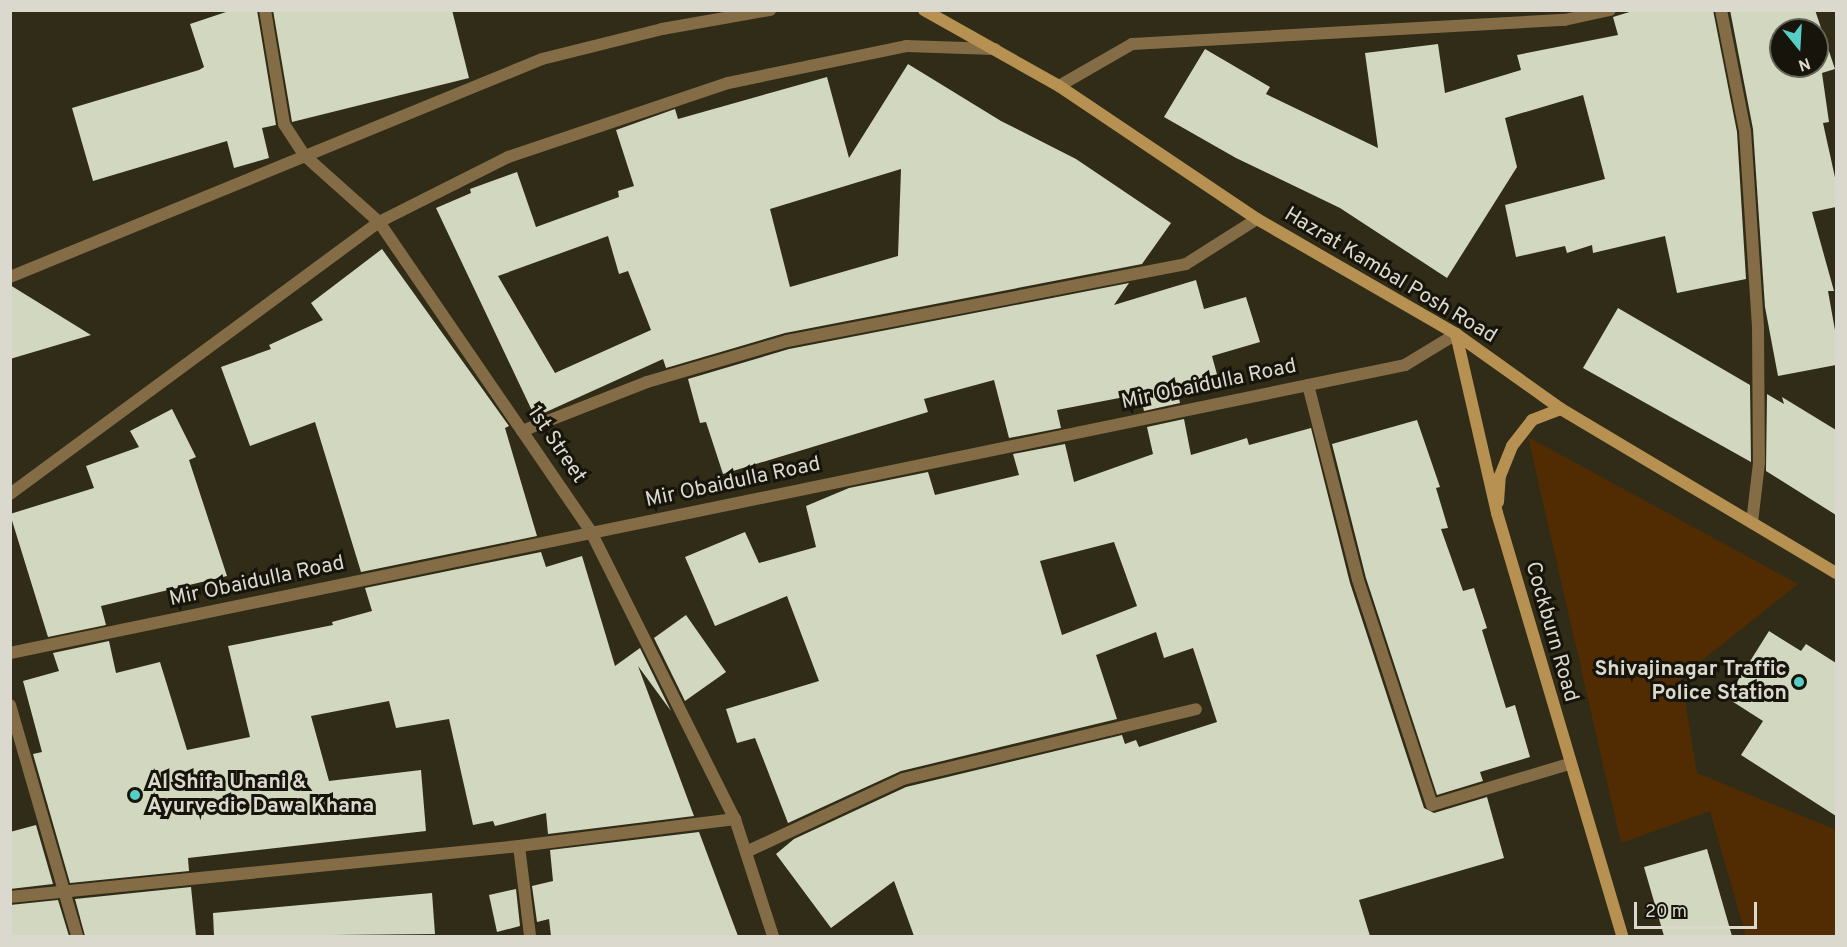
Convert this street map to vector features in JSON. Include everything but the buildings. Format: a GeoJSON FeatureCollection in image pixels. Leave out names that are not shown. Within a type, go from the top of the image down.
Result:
{"type":"FeatureCollection","features":[{"type":"Feature","properties":{"kind":"street","name":"1st Street"},"geometry":{"type":"LineString","coordinates":[[265,10],[284,124],[304,155],[380,222],[591,531],[735,819],[774,936]]}},
{"type":"Feature","properties":{"kind":"street"},"geometry":{"type":"LineString","coordinates":[[10,277],[542,59],[662,29],[770,10]]}},
{"type":"Feature","properties":{"kind":"street","name":"Hazrat Kambal Posh Road"},"geometry":{"type":"LineString","coordinates":[[924,10],[1059,86],[1257,219],[1456,334],[1561,409],[1836,573]]}},
{"type":"Feature","properties":{"kind":"street"},"geometry":{"type":"LineString","coordinates":[[1059,86],[1132,44],[1564,20],[1611,10]]}},
{"type":"Feature","properties":{"kind":"street"},"geometry":{"type":"LineString","coordinates":[[1721,10],[1745,131],[1758,328],[1759,463],[1752,523]]}},
{"type":"Feature","properties":{"kind":"street"},"geometry":{"type":"LineString","coordinates":[[10,494],[380,222],[508,157],[728,83],[906,46],[996,49]]}},
{"type":"Feature","properties":{"kind":"street"},"geometry":{"type":"LineString","coordinates":[[522,430],[648,382],[777,344],[1186,264],[1257,219]]}},
{"type":"Feature","properties":{"kind":"street","name":"Mir Obaidulla Road"},"geometry":{"type":"LineString","coordinates":[[10,654],[591,531],[1405,366],[1456,334]]}},
{"type":"Feature","properties":{"kind":"street","name":"Cockburn Road"},"geometry":{"type":"LineString","coordinates":[[1456,334],[1497,513],[1569,764],[1622,936]]}},
{"type":"Feature","properties":{"kind":"street"},"geometry":{"type":"LineString","coordinates":[[1308,385],[1358,580],[1432,806],[1569,764]]}},
{"type":"Feature","properties":{"kind":"street"},"geometry":{"type":"LineString","coordinates":[[1497,513],[1500,476],[1512,447],[1532,420],[1561,409]]}},
{"type":"Feature","properties":{"kind":"street"},"geometry":{"type":"LineString","coordinates":[[10,705],[77,936]]}},
{"type":"Feature","properties":{"kind":"street"},"geometry":{"type":"LineString","coordinates":[[746,852],[903,779],[1196,709]]}},
{"type":"Feature","properties":{"kind":"street"},"geometry":{"type":"LineString","coordinates":[[10,897],[519,846],[735,819]]}},
{"type":"Feature","properties":{"kind":"street"},"geometry":{"type":"LineString","coordinates":[[519,846],[530,936]]}},
{"type":"Feature","properties":{"kind":"shaded area"},"geometry":{"type":"Polygon","coordinates":[[[1528,437],[1798,584],[1681,677],[1697,773],[1836,830],[1836,936],[1746,936],[1710,811],[1621,843],[1528,437]]]}},
{"type":"Feature","properties":{"kind":"place","name":"Shivajinagar Traffic Police Station"},"geometry":{"type":"Point","coordinates":[1799,682]}},
{"type":"Feature","properties":{"kind":"place","name":"Al Shifa Unani & Ayurvedic Dawa Khana"},"geometry":{"type":"Point","coordinates":[135,795]}}]}
